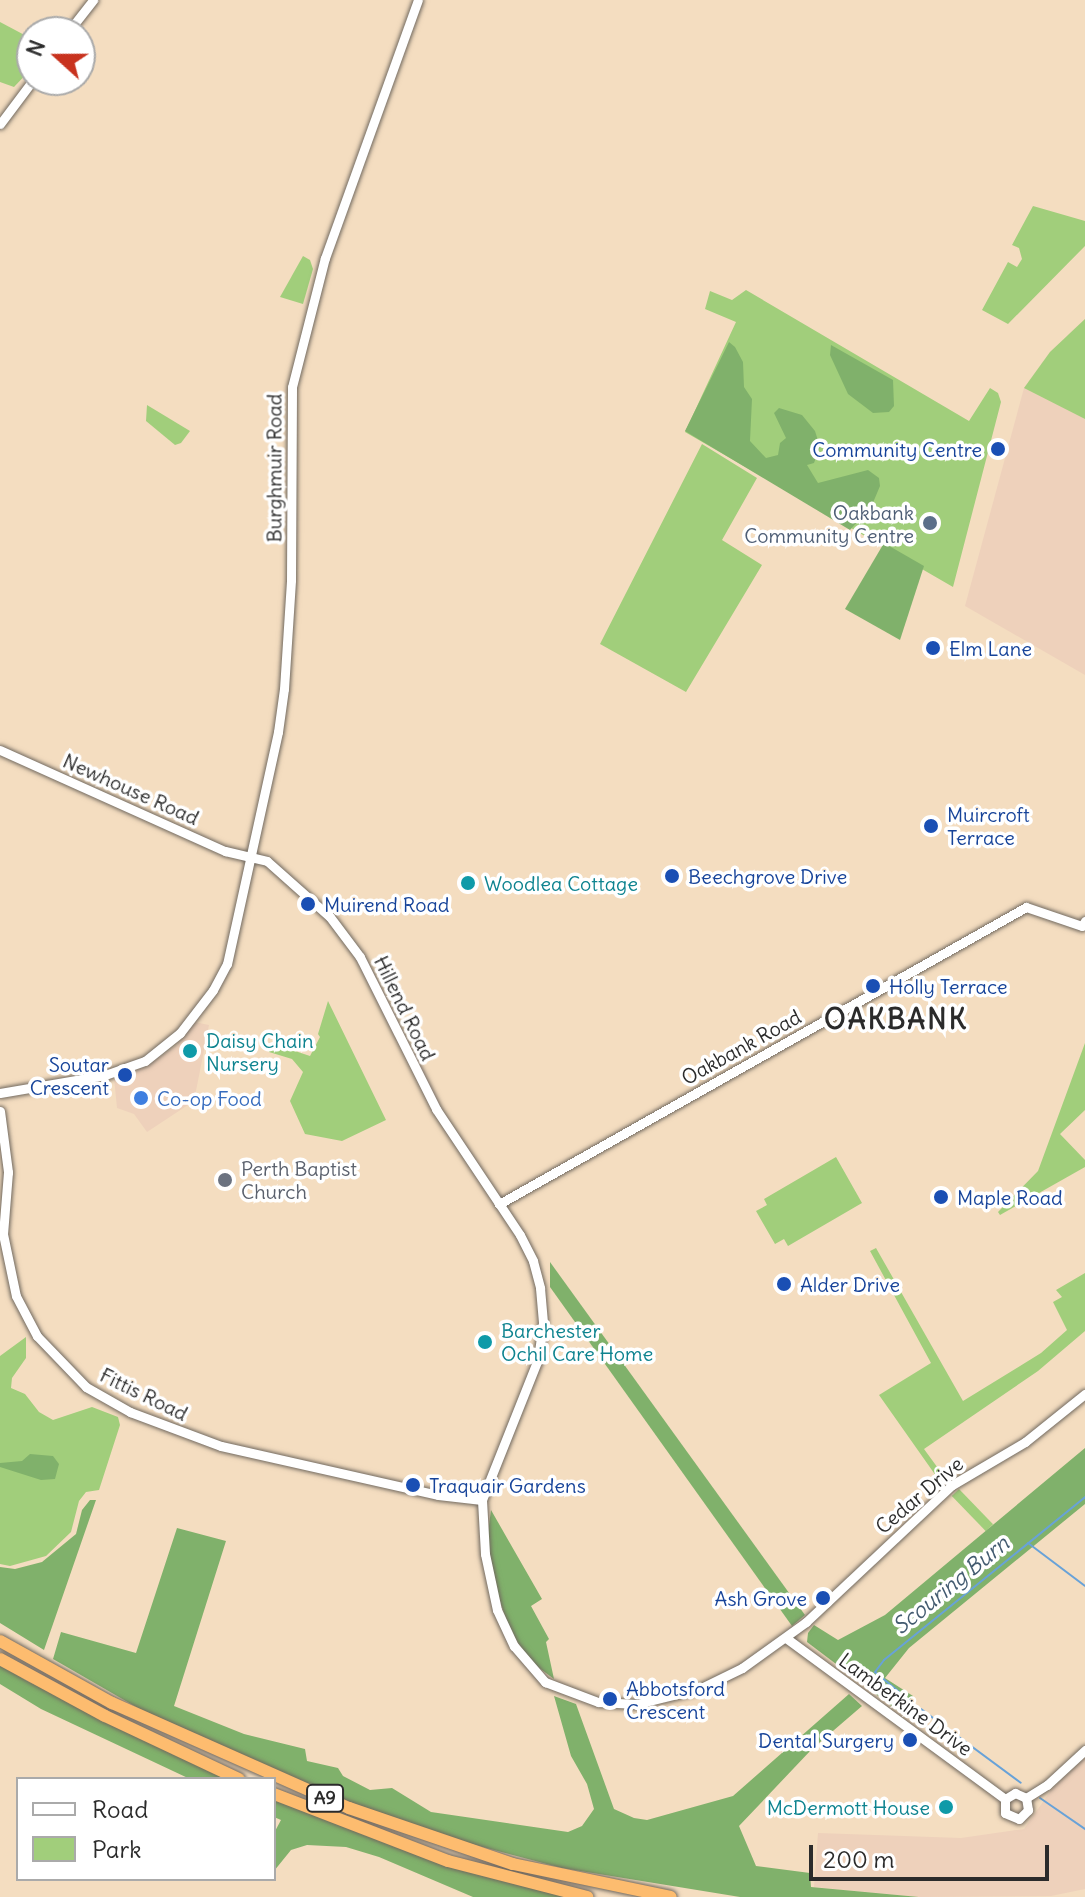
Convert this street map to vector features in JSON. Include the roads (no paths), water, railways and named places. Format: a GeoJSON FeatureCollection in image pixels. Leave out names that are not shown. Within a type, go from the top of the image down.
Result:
{"type":"FeatureCollection","features":[{"type":"Feature","properties":{"kind":"highway","name":"A9"},"geometry":{"type":"LineString","coordinates":[[0,1641],[112,1703],[349,1808],[513,1864],[671,1897]]}},
{"type":"Feature","properties":{"kind":"highway"},"geometry":{"type":"LineString","coordinates":[[0,1659],[105,1716],[235,1777]]}},
{"type":"Feature","properties":{"kind":"highway","name":"A9"},"geometry":{"type":"LineString","coordinates":[[276,1795],[448,1861],[587,1897]]}},
{"type":"Feature","properties":{"kind":"street"},"geometry":{"type":"LineString","coordinates":[[80,16],[93,0]]}},
{"type":"Feature","properties":{"kind":"street","name":"Burghmuir Road"},"geometry":{"type":"LineString","coordinates":[[0,1093],[105,1075],[145,1061],[163,1050],[213,990],[227,964],[278,732],[284,689],[291,580],[292,387],[325,258],[418,0]]}},
{"type":"Feature","properties":{"kind":"street"},"geometry":{"type":"LineString","coordinates":[[0,124],[21,96]]}},
{"type":"Feature","properties":{"kind":"street","name":"Newhouse Road"},"geometry":{"type":"LineString","coordinates":[[0,750],[225,851],[249,857]]}},
{"type":"Feature","properties":{"kind":"street","name":"Hillend Road"},"geometry":{"type":"LineString","coordinates":[[249,857],[267,861],[346,934],[436,1109],[533,1261],[540,1288],[543,1323],[530,1383],[498,1452],[482,1500]]}},
{"type":"Feature","properties":{"kind":"street","name":"Oakbank Road"},"geometry":{"type":"LineString","coordinates":[[499,1204],[1026,907],[1082,926],[1085,921]]}},
{"type":"Feature","properties":{"kind":"street","name":"Fittis Road"},"geometry":{"type":"LineString","coordinates":[[0,1111],[8,1172],[3,1234],[16,1296],[53,1356],[86,1387],[130,1412],[221,1446],[438,1495],[482,1500]]}},
{"type":"Feature","properties":{"kind":"street","name":"Cedar Drive"},"geometry":{"type":"LineString","coordinates":[[482,1500],[487,1573],[504,1629],[529,1666],[545,1682],[564,1691],[598,1702],[637,1704],[675,1697],[742,1668],[786,1638],[952,1485],[1025,1442],[1085,1394]]}},
{"type":"Feature","properties":{"kind":"street","name":"Lamberkine Drive"},"geometry":{"type":"LineString","coordinates":[[786,1638],[1005,1799]]}},
{"type":"Feature","properties":{"kind":"street"},"geometry":{"type":"LineString","coordinates":[[1026,1798],[1047,1785],[1085,1750]]}},
{"type":"Feature","properties":{"kind":"street"},"geometry":{"type":"LineString","coordinates":[[1015,1793],[1026,1798],[1028,1810],[1019,1819],[1005,1813],[1005,1799],[1015,1793]]}},
{"type":"Feature","properties":{"kind":"waterway","name":"Scouring Burn"},"geometry":{"type":"LineString","coordinates":[[910,1701],[875,1672],[884,1660],[1085,1497]]}},
{"type":"Feature","properties":{"kind":"waterway"},"geometry":{"type":"LineString","coordinates":[[1028,1543],[1085,1586]]}},
{"type":"Feature","properties":{"kind":"waterway","name":"Scouring Burn"},"geometry":{"type":"LineString","coordinates":[[921,1709],[1021,1783]]}},
{"type":"Feature","properties":{"kind":"waterway","name":"Scouring Burn"},"geometry":{"type":"LineString","coordinates":[[1040,1798],[1085,1829]]}},
{"type":"Feature","properties":{"kind":"place","name":"Community Centre"},"geometry":{"type":"Point","coordinates":[998,449]}},
{"type":"Feature","properties":{"kind":"place","name":"Oakbank Community Centre"},"geometry":{"type":"Point","coordinates":[930,523]}},
{"type":"Feature","properties":{"kind":"place","name":"Elm Lane"},"geometry":{"type":"Point","coordinates":[933,648]}},
{"type":"Feature","properties":{"kind":"place","name":"Muircroft Terrace"},"geometry":{"type":"Point","coordinates":[931,826]}},
{"type":"Feature","properties":{"kind":"place","name":"Beechgrove Drive"},"geometry":{"type":"Point","coordinates":[672,876]}},
{"type":"Feature","properties":{"kind":"place","name":"Woodlea Cottage"},"geometry":{"type":"Point","coordinates":[468,883]}},
{"type":"Feature","properties":{"kind":"place","name":"Muirend Road"},"geometry":{"type":"Point","coordinates":[308,904]}},
{"type":"Feature","properties":{"kind":"place","name":"Holly Terrace"},"geometry":{"type":"Point","coordinates":[873,986]}},
{"type":"Feature","properties":{"kind":"place","name":"Daisy Chain Nursery"},"geometry":{"type":"Point","coordinates":[190,1051]}},
{"type":"Feature","properties":{"kind":"place","name":"Soutar Crescent"},"geometry":{"type":"Point","coordinates":[125,1075]}},
{"type":"Feature","properties":{"kind":"place","name":"Co-op Food"},"geometry":{"type":"Point","coordinates":[141,1098]}},
{"type":"Feature","properties":{"kind":"place","name":"Perth Baptist Church"},"geometry":{"type":"Point","coordinates":[225,1180]}},
{"type":"Feature","properties":{"kind":"place","name":"Maple Road"},"geometry":{"type":"Point","coordinates":[941,1197]}},
{"type":"Feature","properties":{"kind":"place","name":"Alder Drive"},"geometry":{"type":"Point","coordinates":[784,1284]}},
{"type":"Feature","properties":{"kind":"place","name":"Barchester Ochil Care Home"},"geometry":{"type":"Point","coordinates":[485,1342]}},
{"type":"Feature","properties":{"kind":"place","name":"Traquair Gardens"},"geometry":{"type":"Point","coordinates":[413,1485]}},
{"type":"Feature","properties":{"kind":"place","name":"Ash Grove"},"geometry":{"type":"Point","coordinates":[823,1598]}},
{"type":"Feature","properties":{"kind":"place","name":"Abbotsford Crescent"},"geometry":{"type":"Point","coordinates":[610,1699]}},
{"type":"Feature","properties":{"kind":"place","name":"Dental Surgery"},"geometry":{"type":"Point","coordinates":[910,1740]}},
{"type":"Feature","properties":{"kind":"place","name":"McDermott House"},"geometry":{"type":"Point","coordinates":[946,1807]}},
{"type":"Feature","properties":{"kind":"district","name":"OAKBANK"},"geometry":{"type":"Point","coordinates":[896,1019]}}]}
